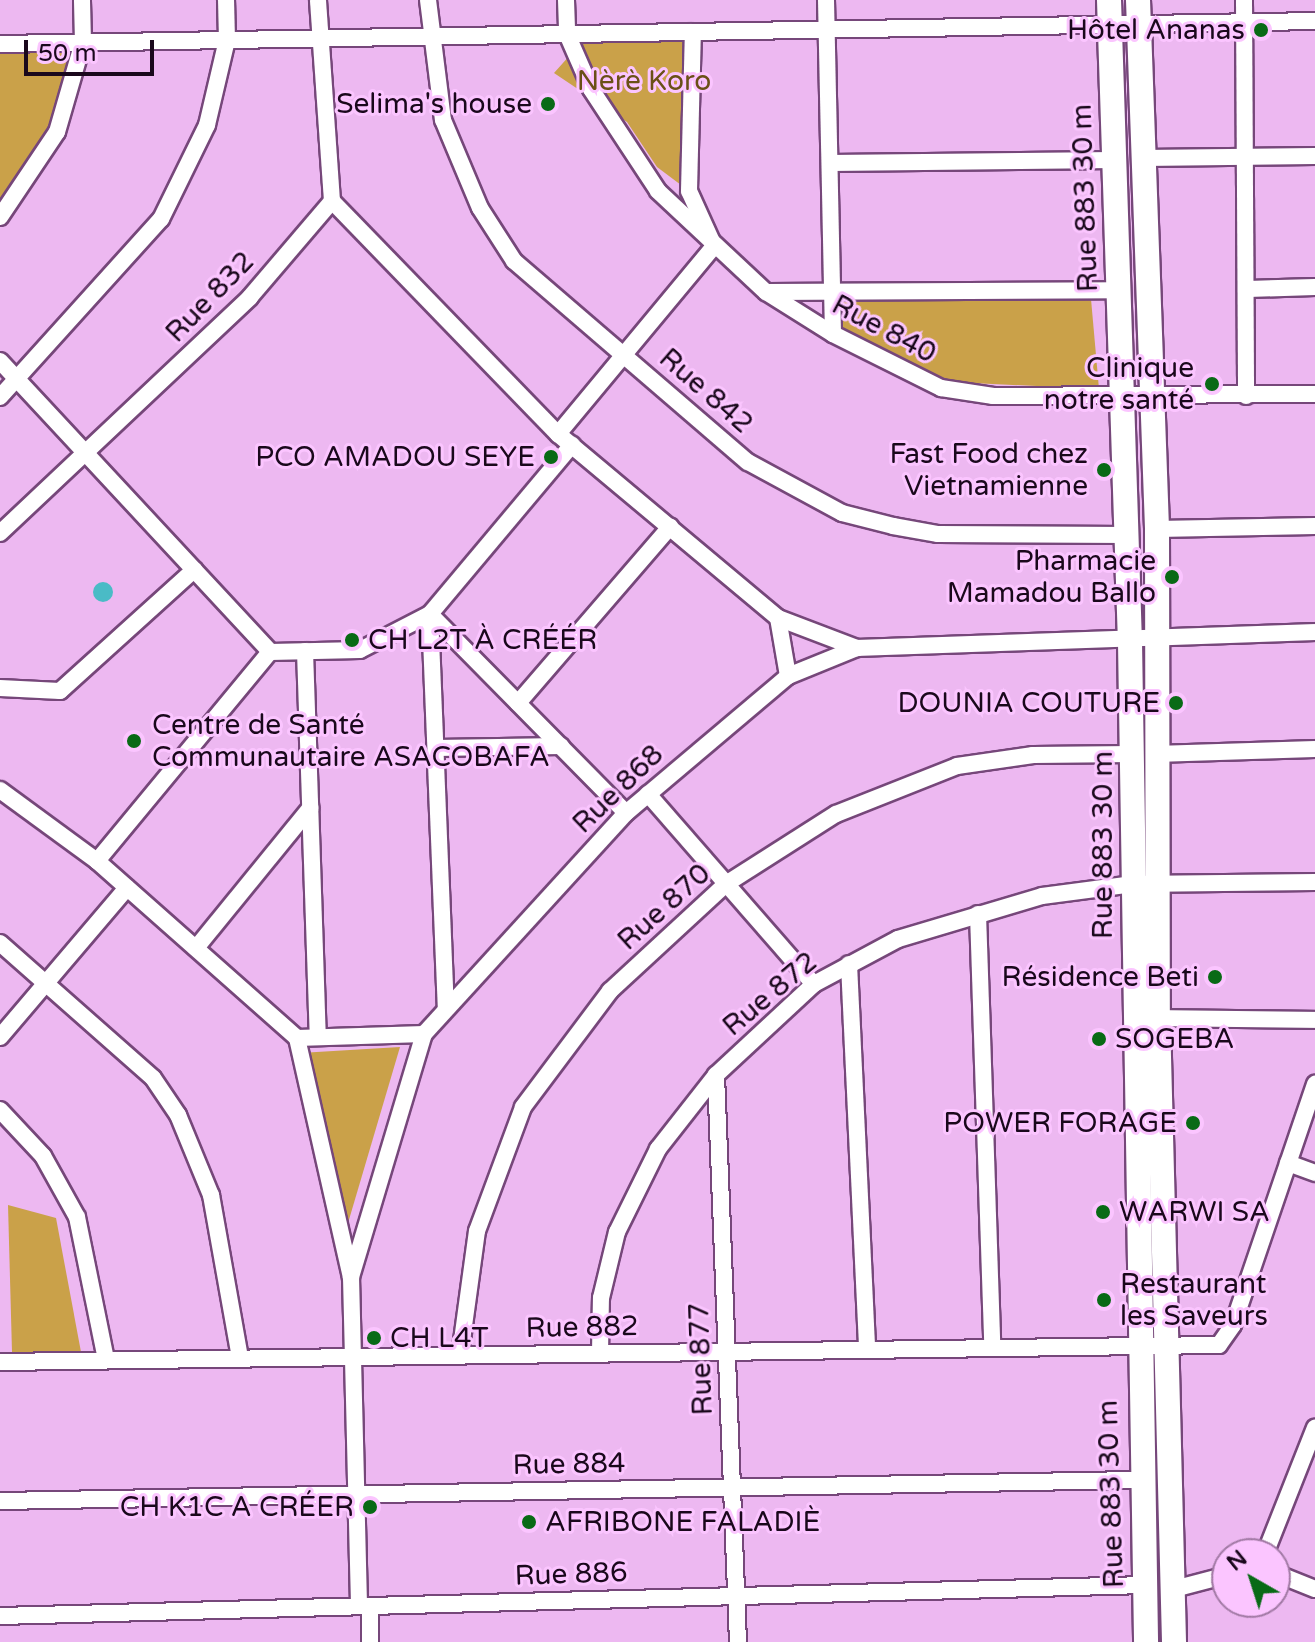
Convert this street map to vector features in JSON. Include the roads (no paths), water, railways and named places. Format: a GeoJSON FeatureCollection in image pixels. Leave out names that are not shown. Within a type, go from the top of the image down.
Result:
{"type":"FeatureCollection","features":[{"type":"Feature","properties":{"kind":"main road","name":"Rue 883 30 m"},"geometry":{"type":"LineString","coordinates":[[1109,12],[1130,642],[1144,754],[1133,884],[1137,1344],[1146,1642]]}},
{"type":"Feature","properties":{"kind":"main road"},"geometry":{"type":"LineString","coordinates":[[1139,12],[1148,397],[1157,529],[1157,636],[1144,754],[1158,884],[1164,1344],[1174,1642]]}},
{"type":"Feature","properties":{"kind":"street"},"geometry":{"type":"LineString","coordinates":[[0,217],[57,132],[83,42],[82,0]]}},
{"type":"Feature","properties":{"kind":"street"},"geometry":{"type":"LineString","coordinates":[[0,397],[161,219],[207,125],[227,40],[226,0]]}},
{"type":"Feature","properties":{"kind":"street"},"geometry":{"type":"LineString","coordinates":[[318,0],[332,201],[558,434],[778,618],[857,648],[1130,642],[1157,636],[1315,632]]}},
{"type":"Feature","properties":{"kind":"street","name":"Rue 842"},"geometry":{"type":"LineString","coordinates":[[428,0],[429,36],[443,120],[480,208],[514,261],[748,462],[842,513],[938,534],[1127,535]]}},
{"type":"Feature","properties":{"kind":"street"},"geometry":{"type":"LineString","coordinates":[[566,0],[567,34]]}},
{"type":"Feature","properties":{"kind":"street"},"geometry":{"type":"LineString","coordinates":[[826,0],[833,334]]}},
{"type":"Feature","properties":{"kind":"street"},"geometry":{"type":"LineString","coordinates":[[1244,0],[1248,157],[1246,396]]}},
{"type":"Feature","properties":{"kind":"street"},"geometry":{"type":"LineString","coordinates":[[0,44],[827,29],[1109,12],[1245,22],[1315,21]]}},
{"type":"Feature","properties":{"kind":"street"},"geometry":{"type":"LineString","coordinates":[[558,434],[714,246],[689,191],[693,32]]}},
{"type":"Feature","properties":{"kind":"street","name":"Rue 840"},"geometry":{"type":"LineString","coordinates":[[567,34],[591,89],[658,191],[714,246],[766,292],[833,334],[941,388],[1122,397],[1315,394]]}},
{"type":"Feature","properties":{"kind":"street"},"geometry":{"type":"LineString","coordinates":[[1143,158],[1315,156]]}},
{"type":"Feature","properties":{"kind":"street"},"geometry":{"type":"LineString","coordinates":[[830,163],[1114,160]]}},
{"type":"Feature","properties":{"kind":"street","name":"Rue 832"},"geometry":{"type":"LineString","coordinates":[[0,533],[88,456],[250,297],[332,201]]}},
{"type":"Feature","properties":{"kind":"street"},"geometry":{"type":"LineString","coordinates":[[1248,289],[1315,287]]}},
{"type":"Feature","properties":{"kind":"street"},"geometry":{"type":"LineString","coordinates":[[766,292],[1118,290]]}},
{"type":"Feature","properties":{"kind":"street"},"geometry":{"type":"LineString","coordinates":[[0,361],[270,652]]}},
{"type":"Feature","properties":{"kind":"street"},"geometry":{"type":"LineString","coordinates":[[97,861],[270,652],[360,650],[430,614],[572,445]]}},
{"type":"Feature","properties":{"kind":"street"},"geometry":{"type":"LineString","coordinates":[[1157,529],[1315,526]]}},
{"type":"Feature","properties":{"kind":"street"},"geometry":{"type":"LineString","coordinates":[[518,703],[670,527]]}},
{"type":"Feature","properties":{"kind":"street"},"geometry":{"type":"LineString","coordinates":[[0,688],[60,691],[194,570]]}},
{"type":"Feature","properties":{"kind":"street"},"geometry":{"type":"LineString","coordinates":[[430,614],[626,813]]}},
{"type":"Feature","properties":{"kind":"street"},"geometry":{"type":"LineString","coordinates":[[430,614],[446,1008]]}},
{"type":"Feature","properties":{"kind":"street"},"geometry":{"type":"LineString","coordinates":[[778,618],[788,676]]}},
{"type":"Feature","properties":{"kind":"street","name":"Rue 868"},"geometry":{"type":"LineString","coordinates":[[424,1034],[626,813],[788,676],[857,648]]}},
{"type":"Feature","properties":{"kind":"street"},"geometry":{"type":"LineString","coordinates":[[305,651],[318,1037]]}},
{"type":"Feature","properties":{"kind":"street"},"geometry":{"type":"LineString","coordinates":[[436,748],[561,746]]}},
{"type":"Feature","properties":{"kind":"street","name":"Rue 870"},"geometry":{"type":"LineString","coordinates":[[460,1355],[477,1231],[523,1107],[610,991],[726,884],[836,814],[957,766],[1033,755],[1315,749]]}},
{"type":"Feature","properties":{"kind":"street"},"geometry":{"type":"LineString","coordinates":[[0,790],[97,861],[297,1038],[351,1277],[355,1494],[370,1642]]}},
{"type":"Feature","properties":{"kind":"street"},"geometry":{"type":"LineString","coordinates":[[648,794],[814,984]]}},
{"type":"Feature","properties":{"kind":"street"},"geometry":{"type":"LineString","coordinates":[[196,948],[310,808]]}},
{"type":"Feature","properties":{"kind":"street","name":"Rue 872"},"geometry":{"type":"LineString","coordinates":[[600,1353],[601,1298],[617,1232],[658,1149],[716,1075],[814,984],[849,964],[978,914],[1133,884],[1315,882]]}},
{"type":"Feature","properties":{"kind":"street"},"geometry":{"type":"LineString","coordinates":[[0,1037],[127,888]]}},
{"type":"Feature","properties":{"kind":"street"},"geometry":{"type":"LineString","coordinates":[[978,914],[992,1347]]}},
{"type":"Feature","properties":{"kind":"street"},"geometry":{"type":"LineString","coordinates":[[0,943],[48,981],[153,1078],[178,1115],[211,1195],[240,1358]]}},
{"type":"Feature","properties":{"kind":"street"},"geometry":{"type":"LineString","coordinates":[[849,964],[867,1349]]}},
{"type":"Feature","properties":{"kind":"street"},"geometry":{"type":"LineString","coordinates":[[1158,1018],[1315,1020]]}},
{"type":"Feature","properties":{"kind":"street"},"geometry":{"type":"LineString","coordinates":[[297,1038],[424,1034],[351,1277]]}},
{"type":"Feature","properties":{"kind":"street","name":"Rue 877"},"geometry":{"type":"LineString","coordinates":[[716,1075],[738,1642]]}},
{"type":"Feature","properties":{"kind":"street"},"geometry":{"type":"LineString","coordinates":[[1315,1084],[1288,1163],[1315,1173]]}},
{"type":"Feature","properties":{"kind":"street"},"geometry":{"type":"LineString","coordinates":[[0,1110],[43,1156],[77,1217],[106,1360]]}},
{"type":"Feature","properties":{"kind":"street","name":"Rue 882"},"geometry":{"type":"LineString","coordinates":[[0,1362],[1219,1345],[1233,1325],[1288,1163]]}},
{"type":"Feature","properties":{"kind":"street"},"geometry":{"type":"LineString","coordinates":[[1271,1538],[1313,1426]]}},
{"type":"Feature","properties":{"kind":"street","name":"Rue 884"},"geometry":{"type":"LineString","coordinates":[[0,1501],[1140,1480]]}},
{"type":"Feature","properties":{"kind":"street"},"geometry":{"type":"LineString","coordinates":[[1174,1589],[1211,1579]]}},
{"type":"Feature","properties":{"kind":"street"},"geometry":{"type":"LineString","coordinates":[[1291,1579],[1315,1589]]}},
{"type":"Feature","properties":{"kind":"street","name":"Rue 886"},"geometry":{"type":"LineString","coordinates":[[0,1616],[1144,1585]]}},
{"type":"Feature","properties":{"kind":"place","name":"Hôtel Ananas"},"geometry":{"type":"Point","coordinates":[1261,30]}},
{"type":"Feature","properties":{"kind":"place","name":"Selima's house"},"geometry":{"type":"Point","coordinates":[548,104]}},
{"type":"Feature","properties":{"kind":"place","name":"Clinique notre santé"},"geometry":{"type":"Point","coordinates":[1212,384]}},
{"type":"Feature","properties":{"kind":"place","name":"PCO AMADOU SEYE"},"geometry":{"type":"Point","coordinates":[551,457]}},
{"type":"Feature","properties":{"kind":"place","name":"Fast Food chez Vietnamienne"},"geometry":{"type":"Point","coordinates":[1104,470]}},
{"type":"Feature","properties":{"kind":"place","name":"Pharmacie Mamadou Ballo"},"geometry":{"type":"Point","coordinates":[1172,577]}},
{"type":"Feature","properties":{"kind":"place","name":"CH L2T À CRÉÉR"},"geometry":{"type":"Point","coordinates":[352,640]}},
{"type":"Feature","properties":{"kind":"place","name":"DOUNIA COUTURE"},"geometry":{"type":"Point","coordinates":[1176,703]}},
{"type":"Feature","properties":{"kind":"place","name":"Centre de Santé Communautaire ASACOBAFA"},"geometry":{"type":"Point","coordinates":[134,741]}},
{"type":"Feature","properties":{"kind":"place","name":"Résidence Beti"},"geometry":{"type":"Point","coordinates":[1215,977]}},
{"type":"Feature","properties":{"kind":"place","name":"SOGEBA"},"geometry":{"type":"Point","coordinates":[1099,1039]}},
{"type":"Feature","properties":{"kind":"place","name":"POWER FORAGE"},"geometry":{"type":"Point","coordinates":[1193,1123]}},
{"type":"Feature","properties":{"kind":"place","name":"WARWI SA"},"geometry":{"type":"Point","coordinates":[1103,1212]}},
{"type":"Feature","properties":{"kind":"place","name":"Restaurant les Saveurs"},"geometry":{"type":"Point","coordinates":[1104,1300]}},
{"type":"Feature","properties":{"kind":"place","name":"CH L4T"},"geometry":{"type":"Point","coordinates":[374,1338]}},
{"type":"Feature","properties":{"kind":"place","name":"CH K1C A CRÉER"},"geometry":{"type":"Point","coordinates":[370,1507]}},
{"type":"Feature","properties":{"kind":"place","name":"AFRIBONE FALADIÈ"},"geometry":{"type":"Point","coordinates":[529,1522]}},
{"type":"Feature","properties":{"kind":"park label","name":"Nèrè Koro"},"geometry":{"type":"Point","coordinates":[644,81]}}]}
